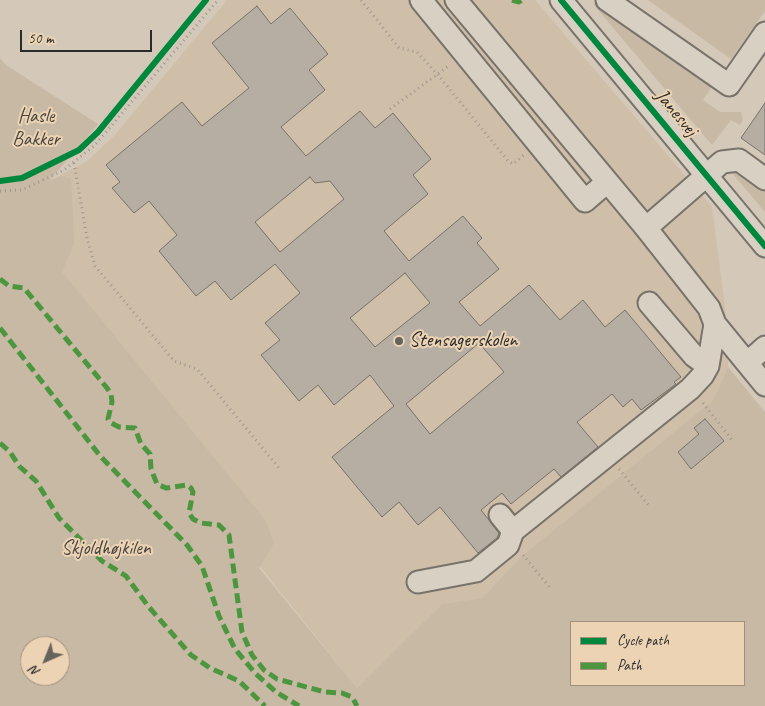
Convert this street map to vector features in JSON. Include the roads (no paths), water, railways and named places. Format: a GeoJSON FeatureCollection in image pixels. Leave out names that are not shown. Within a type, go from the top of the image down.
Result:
{"type":"FeatureCollection","features":[{"type":"Feature","properties":{"kind":"street"},"geometry":{"type":"LineString","coordinates":[[421,0],[585,201],[607,182]]}},
{"type":"Feature","properties":{"kind":"street"},"geometry":{"type":"LineString","coordinates":[[456,0],[646,228],[710,308],[715,324],[765,385]]}},
{"type":"Feature","properties":{"kind":"street"},"geometry":{"type":"LineString","coordinates":[[606,0],[729,85],[765,33]]}},
{"type":"Feature","properties":{"kind":"street","name":"Janesvej"},"geometry":{"type":"LineString","coordinates":[[567,2],[765,246]]}},
{"type":"Feature","properties":{"kind":"street"},"geometry":{"type":"LineString","coordinates":[[646,228],[722,162],[739,160],[765,179]]}},
{"type":"Feature","properties":{"kind":"street"},"geometry":{"type":"LineString","coordinates":[[649,304],[694,356],[708,366]]}},
{"type":"Feature","properties":{"kind":"street"},"geometry":{"type":"LineString","coordinates":[[418,582],[476,571],[508,545],[513,531],[691,388],[703,376],[708,366],[715,324]]}},
{"type":"Feature","properties":{"kind":"street"},"geometry":{"type":"LineString","coordinates":[[747,363],[765,347]]}},
{"type":"Feature","properties":{"kind":"street"},"geometry":{"type":"LineString","coordinates":[[500,515],[513,531]]}},
{"type":"Feature","properties":{"kind":"place","name":"Stensagerskolen"},"geometry":{"type":"Point","coordinates":[399,341]}},
{"type":"Feature","properties":{"kind":"park label","name":"Hasle Bakker"},"geometry":{"type":"Point","coordinates":[36,128]}},
{"type":"Feature","properties":{"kind":"park label","name":"Skjoldhøjkilen"},"geometry":{"type":"Point","coordinates":[106,549]}}]}
